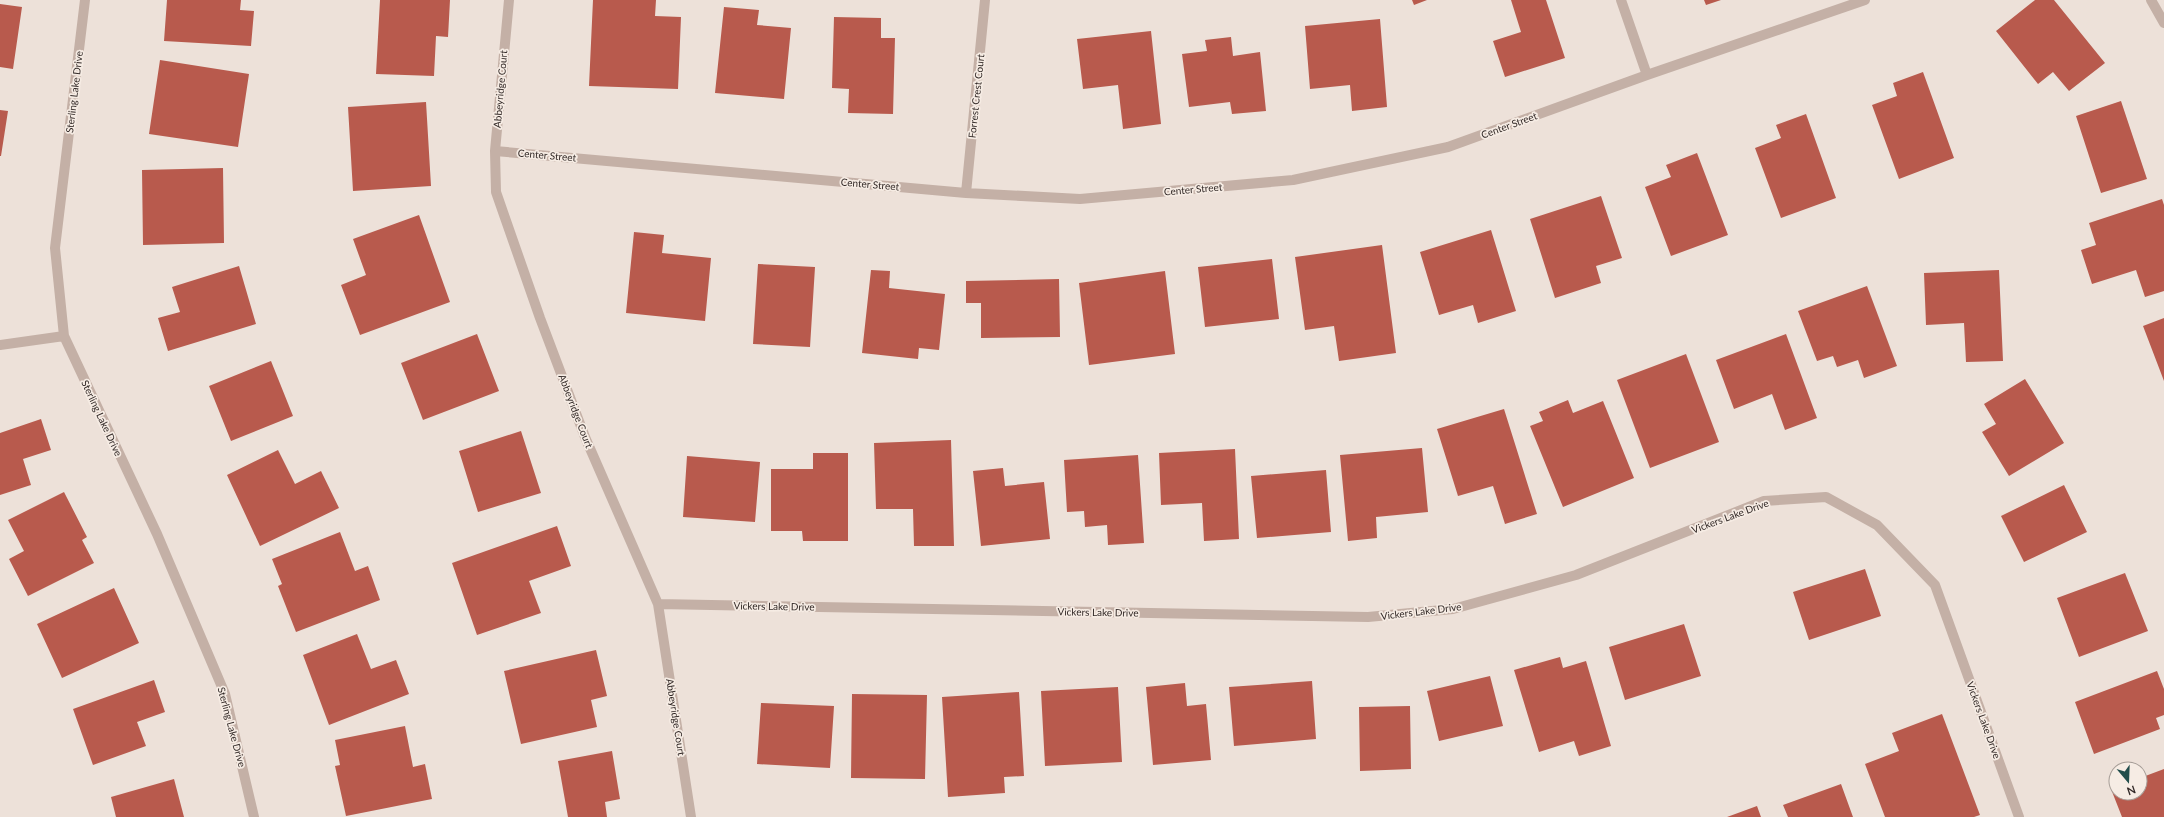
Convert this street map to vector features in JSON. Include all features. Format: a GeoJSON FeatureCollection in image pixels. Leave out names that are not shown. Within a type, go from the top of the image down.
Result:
{"type":"FeatureCollection","features":[{"type":"Feature","properties":{"kind":"street","name":"Sterling Lake Drive"},"geometry":{"type":"LineString","coordinates":[[85,0],[55,248],[64,336],[157,534],[225,694],[254,817]]}},
{"type":"Feature","properties":{"kind":"street","name":"Abbeyridge Court"},"geometry":{"type":"LineString","coordinates":[[508,0],[495,151],[496,192],[540,318],[585,437],[658,604],[691,817]]}},
{"type":"Feature","properties":{"kind":"street","name":"Forrest Crest Court"},"geometry":{"type":"LineString","coordinates":[[966,193],[985,0]]}},
{"type":"Feature","properties":{"kind":"street"},"geometry":{"type":"LineString","coordinates":[[1620,0],[1647,75]]}},
{"type":"Feature","properties":{"kind":"street","name":"Center Street"},"geometry":{"type":"LineString","coordinates":[[495,151],[966,193],[1080,199],[1293,180],[1448,147],[1647,75],[1865,0]]}},
{"type":"Feature","properties":{"kind":"street"},"geometry":{"type":"LineString","coordinates":[[2151,0],[2164,23]]}},
{"type":"Feature","properties":{"kind":"street"},"geometry":{"type":"LineString","coordinates":[[0,345],[64,336]]}},
{"type":"Feature","properties":{"kind":"street","name":"Vickers Lake Drive"},"geometry":{"type":"LineString","coordinates":[[658,604],[1368,618],[1453,609],[1576,575],[1764,502],[1826,497],[1877,525],[1935,585],[2019,817]]}},
{"type":"Feature","properties":{"kind":"building"},"geometry":{"type":"Polygon","coordinates":[[[167,0],[241,0],[240,10],[254,11],[251,46],[164,41],[167,0]]]}},
{"type":"Feature","properties":{"kind":"building"},"geometry":{"type":"Polygon","coordinates":[[[380,0],[450,0],[448,37],[436,36],[434,76],[376,74],[380,0]]]}},
{"type":"Feature","properties":{"kind":"building"},"geometry":{"type":"Polygon","coordinates":[[[593,0],[656,0],[655,16],[681,17],[678,89],[589,86],[593,0]]]}},
{"type":"Feature","properties":{"kind":"building"},"geometry":{"type":"Polygon","coordinates":[[[1412,0],[1427,0],[1414,5],[1412,0]]]}},
{"type":"Feature","properties":{"kind":"building"},"geometry":{"type":"Polygon","coordinates":[[[1511,0],[1546,0],[1565,58],[1505,77],[1493,41],[1521,32],[1511,0]]]}},
{"type":"Feature","properties":{"kind":"building"},"geometry":{"type":"Polygon","coordinates":[[[1704,0],[1721,0],[1706,5],[1704,0]]]}},
{"type":"Feature","properties":{"kind":"building"},"geometry":{"type":"Polygon","coordinates":[[[2035,0],[2054,0],[2105,63],[2069,91],[2053,72],[2038,84],[1996,31],[2035,0]]]}},
{"type":"Feature","properties":{"kind":"building"},"geometry":{"type":"Polygon","coordinates":[[[0,4],[22,7],[13,69],[0,67],[0,4]]]}},
{"type":"Feature","properties":{"kind":"building"},"geometry":{"type":"Polygon","coordinates":[[[724,7],[759,10],[757,25],[791,28],[784,99],[715,93],[724,7]]]}},
{"type":"Feature","properties":{"kind":"building"},"geometry":{"type":"Polygon","coordinates":[[[834,17],[881,18],[881,38],[895,38],[893,114],[848,113],[849,89],[832,88],[834,17]]]}},
{"type":"Feature","properties":{"kind":"building"},"geometry":{"type":"Polygon","coordinates":[[[1380,19],[1387,107],[1352,111],[1350,85],[1310,89],[1305,26],[1380,19]]]}},
{"type":"Feature","properties":{"kind":"building"},"geometry":{"type":"Polygon","coordinates":[[[1151,31],[1161,124],[1123,129],[1118,85],[1083,89],[1077,39],[1151,31]]]}},
{"type":"Feature","properties":{"kind":"building"},"geometry":{"type":"Polygon","coordinates":[[[1231,37],[1233,56],[1260,52],[1266,111],[1232,114],[1230,102],[1189,107],[1182,54],[1207,51],[1205,40],[1231,37]]]}},
{"type":"Feature","properties":{"kind":"building"},"geometry":{"type":"Polygon","coordinates":[[[160,60],[249,74],[238,147],[149,134],[160,60]]]}},
{"type":"Feature","properties":{"kind":"building"},"geometry":{"type":"Polygon","coordinates":[[[1923,72],[1954,158],[1899,179],[1872,105],[1897,96],[1893,83],[1923,72]]]}},
{"type":"Feature","properties":{"kind":"building"},"geometry":{"type":"Polygon","coordinates":[[[2121,101],[2147,179],[2101,193],[2076,116],[2121,101]]]}},
{"type":"Feature","properties":{"kind":"building"},"geometry":{"type":"Polygon","coordinates":[[[426,102],[431,186],[353,191],[348,107],[426,102]]]}},
{"type":"Feature","properties":{"kind":"building"},"geometry":{"type":"Polygon","coordinates":[[[0,110],[8,111],[1,156],[0,156],[0,110]]]}},
{"type":"Feature","properties":{"kind":"building"},"geometry":{"type":"Polygon","coordinates":[[[1806,114],[1836,198],[1781,218],[1755,148],[1781,138],[1776,125],[1806,114]]]}},
{"type":"Feature","properties":{"kind":"building"},"geometry":{"type":"Polygon","coordinates":[[[1697,153],[1728,235],[1671,256],[1645,187],[1671,177],[1666,165],[1697,153]]]}},
{"type":"Feature","properties":{"kind":"building"},"geometry":{"type":"Polygon","coordinates":[[[223,168],[224,243],[143,245],[142,170],[223,168]]]}},
{"type":"Feature","properties":{"kind":"building"},"geometry":{"type":"Polygon","coordinates":[[[1601,196],[1622,258],[1596,266],[1601,283],[1555,298],[1530,219],[1601,196]]]}},
{"type":"Feature","properties":{"kind":"building"},"geometry":{"type":"Polygon","coordinates":[[[2162,199],[2164,205],[2164,291],[2145,297],[2136,270],[2092,284],[2081,250],[2096,245],[2089,223],[2162,199]]]}},
{"type":"Feature","properties":{"kind":"building"},"geometry":{"type":"Polygon","coordinates":[[[419,215],[450,302],[360,335],[341,285],[366,275],[353,239],[419,215]]]}},
{"type":"Feature","properties":{"kind":"building"},"geometry":{"type":"Polygon","coordinates":[[[1491,230],[1516,311],[1478,323],[1473,305],[1439,315],[1420,252],[1491,230]]]}},
{"type":"Feature","properties":{"kind":"building"},"geometry":{"type":"Polygon","coordinates":[[[634,232],[664,235],[662,253],[711,258],[705,321],[626,313],[634,232]]]}},
{"type":"Feature","properties":{"kind":"building"},"geometry":{"type":"Polygon","coordinates":[[[1382,245],[1396,353],[1339,361],[1334,326],[1305,330],[1295,257],[1382,245]]]}},
{"type":"Feature","properties":{"kind":"building"},"geometry":{"type":"Polygon","coordinates":[[[1272,259],[1279,319],[1205,327],[1198,267],[1272,259]]]}},
{"type":"Feature","properties":{"kind":"building"},"geometry":{"type":"Polygon","coordinates":[[[758,264],[815,267],[810,347],[753,344],[758,264]]]}},
{"type":"Feature","properties":{"kind":"building"},"geometry":{"type":"Polygon","coordinates":[[[239,266],[256,324],[168,351],[158,318],[180,312],[172,287],[239,266]]]}},
{"type":"Feature","properties":{"kind":"building"},"geometry":{"type":"Polygon","coordinates":[[[871,270],[890,271],[889,288],[945,294],[939,350],[919,348],[918,359],[862,353],[871,270]]]}},
{"type":"Feature","properties":{"kind":"building"},"geometry":{"type":"Polygon","coordinates":[[[1999,270],[2003,361],[1966,362],[1964,323],[1926,325],[1924,273],[1999,270]]]}},
{"type":"Feature","properties":{"kind":"building"},"geometry":{"type":"Polygon","coordinates":[[[1165,271],[1175,354],[1089,365],[1079,283],[1165,271]]]}},
{"type":"Feature","properties":{"kind":"building"},"geometry":{"type":"Polygon","coordinates":[[[1059,279],[1060,337],[981,338],[981,303],[966,303],[966,281],[1059,279]]]}},
{"type":"Feature","properties":{"kind":"building"},"geometry":{"type":"Polygon","coordinates":[[[1867,286],[1897,366],[1864,378],[1858,360],[1837,367],[1833,356],[1817,361],[1798,311],[1867,286]]]}},
{"type":"Feature","properties":{"kind":"building"},"geometry":{"type":"Polygon","coordinates":[[[2164,318],[2164,381],[2143,326],[2164,318]]]}},
{"type":"Feature","properties":{"kind":"building"},"geometry":{"type":"Polygon","coordinates":[[[477,334],[499,391],[423,420],[401,363],[477,334]]]}},
{"type":"Feature","properties":{"kind":"building"},"geometry":{"type":"Polygon","coordinates":[[[1786,334],[1817,418],[1785,430],[1772,394],[1734,409],[1716,360],[1786,334]]]}},
{"type":"Feature","properties":{"kind":"building"},"geometry":{"type":"Polygon","coordinates":[[[1686,354],[1719,442],[1650,468],[1617,380],[1686,354]]]}},
{"type":"Feature","properties":{"kind":"building"},"geometry":{"type":"Polygon","coordinates":[[[271,361],[293,416],[231,441],[209,386],[271,361]]]}},
{"type":"Feature","properties":{"kind":"building"},"geometry":{"type":"Polygon","coordinates":[[[2025,379],[2064,443],[2009,476],[1982,432],[1996,424],[1984,404],[2025,379]]]}},
{"type":"Feature","properties":{"kind":"building"},"geometry":{"type":"Polygon","coordinates":[[[1568,400],[1573,413],[1603,401],[1634,478],[1563,507],[1530,426],[1543,421],[1539,412],[1568,400]]]}},
{"type":"Feature","properties":{"kind":"building"},"geometry":{"type":"Polygon","coordinates":[[[1504,409],[1537,514],[1505,524],[1493,486],[1458,496],[1437,429],[1504,409]]]}},
{"type":"Feature","properties":{"kind":"building"},"geometry":{"type":"Polygon","coordinates":[[[41,419],[51,450],[23,459],[31,485],[0,495],[0,433],[41,419]]]}},
{"type":"Feature","properties":{"kind":"building"},"geometry":{"type":"Polygon","coordinates":[[[521,431],[541,493],[478,512],[459,451],[521,431]]]}},
{"type":"Feature","properties":{"kind":"building"},"geometry":{"type":"Polygon","coordinates":[[[951,440],[954,546],[914,546],[913,509],[876,509],[874,443],[951,440]]]}},
{"type":"Feature","properties":{"kind":"building"},"geometry":{"type":"Polygon","coordinates":[[[1422,448],[1428,512],[1376,517],[1377,538],[1348,541],[1340,455],[1422,448]]]}},
{"type":"Feature","properties":{"kind":"building"},"geometry":{"type":"Polygon","coordinates":[[[1235,449],[1239,539],[1204,541],[1202,503],[1161,505],[1159,453],[1235,449]]]}},
{"type":"Feature","properties":{"kind":"building"},"geometry":{"type":"Polygon","coordinates":[[[278,450],[295,484],[321,471],[339,508],[260,546],[227,475],[278,450]]]}},
{"type":"Feature","properties":{"kind":"building"},"geometry":{"type":"Polygon","coordinates":[[[813,453],[848,453],[848,541],[803,541],[802,531],[771,531],[771,469],[813,469],[813,453]]]}},
{"type":"Feature","properties":{"kind":"building"},"geometry":{"type":"Polygon","coordinates":[[[1138,455],[1144,543],[1108,545],[1107,525],[1085,527],[1084,511],[1067,512],[1064,460],[1138,455]]]}},
{"type":"Feature","properties":{"kind":"building"},"geometry":{"type":"Polygon","coordinates":[[[687,456],[760,462],[755,522],[683,517],[687,456]]]}},
{"type":"Feature","properties":{"kind":"building"},"geometry":{"type":"Polygon","coordinates":[[[1003,468],[1005,486],[1044,482],[1050,539],[981,546],[973,471],[1003,468]]]}},
{"type":"Feature","properties":{"kind":"building"},"geometry":{"type":"Polygon","coordinates":[[[1326,470],[1331,532],[1257,538],[1251,476],[1326,470]]]}},
{"type":"Feature","properties":{"kind":"building"},"geometry":{"type":"Polygon","coordinates":[[[2064,485],[2087,532],[2024,562],[2001,516],[2064,485]]]}},
{"type":"Feature","properties":{"kind":"building"},"geometry":{"type":"Polygon","coordinates":[[[64,492],[87,537],[82,540],[94,563],[28,596],[9,559],[24,551],[8,520],[64,492]]]}},
{"type":"Feature","properties":{"kind":"building"},"geometry":{"type":"Polygon","coordinates":[[[557,526],[571,566],[529,581],[541,613],[477,635],[452,563],[557,526]]]}},
{"type":"Feature","properties":{"kind":"building"},"geometry":{"type":"Polygon","coordinates":[[[340,532],[355,571],[368,566],[380,600],[296,632],[278,586],[282,584],[272,559],[340,532]]]}},
{"type":"Feature","properties":{"kind":"building"},"geometry":{"type":"Polygon","coordinates":[[[1865,569],[1881,616],[1809,640],[1793,592],[1865,569]]]}},
{"type":"Feature","properties":{"kind":"building"},"geometry":{"type":"Polygon","coordinates":[[[2125,573],[2148,631],[2079,657],[2057,598],[2125,573]]]}},
{"type":"Feature","properties":{"kind":"building"},"geometry":{"type":"Polygon","coordinates":[[[114,588],[139,643],[62,678],[37,624],[114,588]]]}},
{"type":"Feature","properties":{"kind":"building"},"geometry":{"type":"Polygon","coordinates":[[[1684,624],[1701,676],[1625,700],[1609,647],[1684,624]]]}},
{"type":"Feature","properties":{"kind":"building"},"geometry":{"type":"Polygon","coordinates":[[[357,634],[371,669],[396,660],[409,694],[329,725],[303,655],[357,634]]]}},
{"type":"Feature","properties":{"kind":"building"},"geometry":{"type":"Polygon","coordinates":[[[596,650],[607,696],[591,700],[597,727],[521,744],[504,671],[596,650]]]}},
{"type":"Feature","properties":{"kind":"building"},"geometry":{"type":"Polygon","coordinates":[[[1560,657],[1563,668],[1586,661],[1611,746],[1579,756],[1574,741],[1539,752],[1514,670],[1560,657]]]}},
{"type":"Feature","properties":{"kind":"building"},"geometry":{"type":"Polygon","coordinates":[[[2157,671],[2164,689],[2164,715],[2156,718],[2160,729],[2094,754],[2075,702],[2157,671]]]}},
{"type":"Feature","properties":{"kind":"building"},"geometry":{"type":"Polygon","coordinates":[[[1490,676],[1503,726],[1439,741],[1427,691],[1490,676]]]}},
{"type":"Feature","properties":{"kind":"building"},"geometry":{"type":"Polygon","coordinates":[[[154,680],[165,712],[137,722],[146,746],[93,765],[73,709],[154,680]]]}},
{"type":"Feature","properties":{"kind":"building"},"geometry":{"type":"Polygon","coordinates":[[[1312,681],[1316,739],[1234,746],[1229,687],[1312,681]]]}},
{"type":"Feature","properties":{"kind":"building"},"geometry":{"type":"Polygon","coordinates":[[[1185,683],[1187,706],[1206,704],[1211,760],[1153,765],[1146,687],[1185,683]]]}},
{"type":"Feature","properties":{"kind":"building"},"geometry":{"type":"Polygon","coordinates":[[[1118,687],[1122,762],[1045,766],[1041,691],[1118,687]]]}},
{"type":"Feature","properties":{"kind":"building"},"geometry":{"type":"Polygon","coordinates":[[[1019,692],[1024,776],[1004,777],[1005,793],[948,797],[942,697],[1019,692]]]}},
{"type":"Feature","properties":{"kind":"building"},"geometry":{"type":"Polygon","coordinates":[[[852,694],[927,695],[925,779],[851,778],[852,694]]]}},
{"type":"Feature","properties":{"kind":"building"},"geometry":{"type":"Polygon","coordinates":[[[761,703],[834,706],[830,768],[757,764],[761,703]]]}},
{"type":"Feature","properties":{"kind":"building"},"geometry":{"type":"Polygon","coordinates":[[[1410,706],[1411,769],[1360,771],[1359,707],[1410,706]]]}},
{"type":"Feature","properties":{"kind":"building"},"geometry":{"type":"Polygon","coordinates":[[[1942,714],[1980,815],[1974,817],[1885,817],[1865,764],[1899,751],[1892,733],[1942,714]]]}},
{"type":"Feature","properties":{"kind":"building"},"geometry":{"type":"Polygon","coordinates":[[[405,726],[413,767],[425,764],[432,799],[346,816],[335,766],[340,765],[335,740],[405,726]]]}},
{"type":"Feature","properties":{"kind":"building"},"geometry":{"type":"Polygon","coordinates":[[[612,751],[620,799],[605,802],[607,817],[568,817],[558,761],[612,751]]]}},
{"type":"Feature","properties":{"kind":"building"},"geometry":{"type":"Polygon","coordinates":[[[2164,769],[2164,817],[2122,817],[2116,801],[2148,801],[2148,775],[2164,769]]]}},
{"type":"Feature","properties":{"kind":"building"},"geometry":{"type":"Polygon","coordinates":[[[174,779],[184,817],[116,817],[111,797],[174,779]]]}},
{"type":"Feature","properties":{"kind":"building"},"geometry":{"type":"Polygon","coordinates":[[[1841,784],[1853,817],[1788,817],[1783,805],[1841,784]]]}},
{"type":"Feature","properties":{"kind":"building"},"geometry":{"type":"Polygon","coordinates":[[[1757,806],[1761,817],[1727,817],[1757,806]]]}}]}
